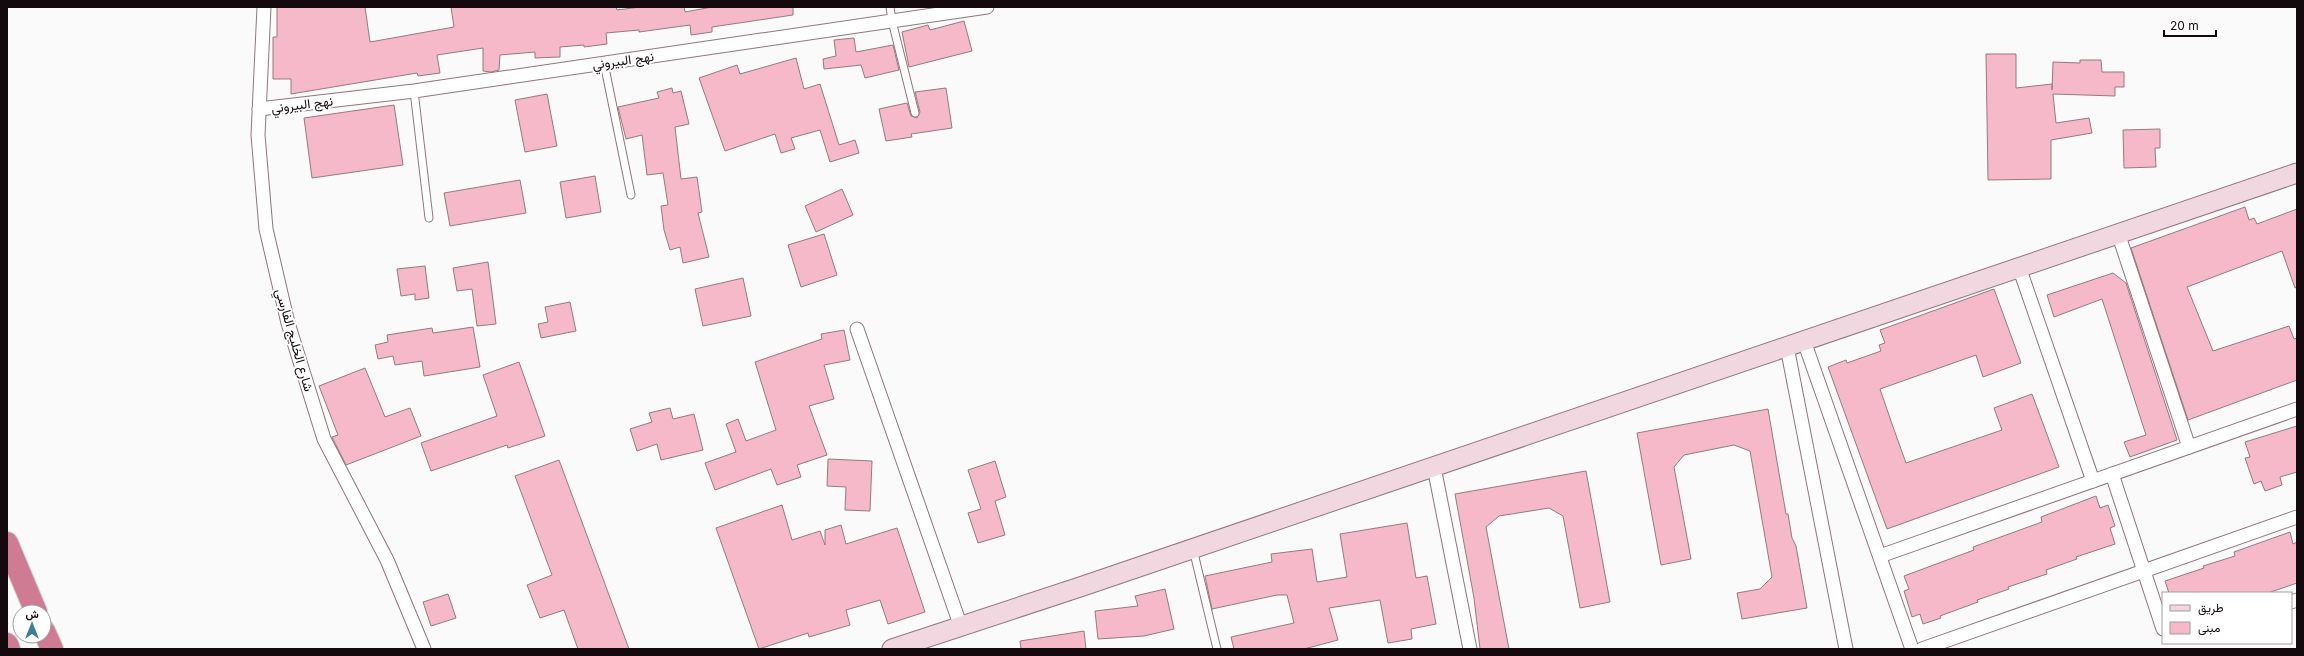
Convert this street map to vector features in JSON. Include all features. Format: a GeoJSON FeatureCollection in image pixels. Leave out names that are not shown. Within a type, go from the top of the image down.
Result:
{"type":"FeatureCollection","features":[{"type":"Feature","properties":{"kind":"highway"},"geometry":{"type":"LineString","coordinates":[[7,543],[33,604]]}},
{"type":"Feature","properties":{"kind":"highway"},"geometry":{"type":"LineString","coordinates":[[7,644],[9,649]]}},
{"type":"Feature","properties":{"kind":"street","name":"شارع الخليج الفارسي"},"geometry":{"type":"LineString","coordinates":[[264,7],[258,135],[266,229],[290,330],[324,439],[387,560],[424,649]]}},
{"type":"Feature","properties":{"kind":"street","name":"نهج البيروني"},"geometry":{"type":"LineString","coordinates":[[259,109],[414,91],[987,7]]}},
{"type":"Feature","properties":{"kind":"street"},"geometry":{"type":"LineString","coordinates":[[892,649],[1193,549],[2297,173]]}},
{"type":"Feature","properties":{"kind":"street"},"geometry":{"type":"LineString","coordinates":[[2118,233],[2188,447]]}},
{"type":"Feature","properties":{"kind":"street"},"geometry":{"type":"LineString","coordinates":[[2019,267],[2093,481]]}},
{"type":"Feature","properties":{"kind":"street"},"geometry":{"type":"LineString","coordinates":[[857,329],[961,626]]}},
{"type":"Feature","properties":{"kind":"street"},"geometry":{"type":"LineString","coordinates":[[1795,344],[1880,556],[1912,649]]}},
{"type":"Feature","properties":{"kind":"street"},"geometry":{"type":"LineString","coordinates":[[1795,344],[1843,648]]}},
{"type":"Feature","properties":{"kind":"street"},"geometry":{"type":"LineString","coordinates":[[1880,556],[2297,409]]}},
{"type":"Feature","properties":{"kind":"street"},"geometry":{"type":"LineString","coordinates":[[1434,467],[1470,649]]}},
{"type":"Feature","properties":{"kind":"street"},"geometry":{"type":"LineString","coordinates":[[2112,474],[2162,626]]}},
{"type":"Feature","properties":{"kind":"street"},"geometry":{"type":"LineString","coordinates":[[1922,649],[2297,517]]}},
{"type":"Feature","properties":{"kind":"lane"},"geometry":{"type":"LineString","coordinates":[[890,7],[892,21],[915,113]]}},
{"type":"Feature","properties":{"kind":"lane"},"geometry":{"type":"LineString","coordinates":[[604,63],[631,196]]}},
{"type":"Feature","properties":{"kind":"lane"},"geometry":{"type":"LineString","coordinates":[[414,91],[429,218]]}},
{"type":"Feature","properties":{"kind":"lane"},"geometry":{"type":"LineString","coordinates":[[1193,549],[1217,649]]}},
{"type":"Feature","properties":{"kind":"building"},"geometry":{"type":"Polygon","coordinates":[[[277,7],[365,7],[370,42],[454,27],[451,7],[616,7],[617,10],[640,7],[684,7],[685,12],[712,7],[793,7],[793,15],[712,27],[712,32],[691,35],[690,25],[639,32],[639,30],[606,33],[607,44],[584,47],[584,45],[560,47],[560,57],[535,58],[535,52],[500,55],[499,70],[491,72],[483,71],[483,48],[437,55],[440,73],[418,76],[417,73],[291,94],[291,79],[273,79],[273,37],[277,37],[277,7]]]}},
{"type":"Feature","properties":{"kind":"building"},"geometry":{"type":"Polygon","coordinates":[[[964,21],[972,51],[909,67],[902,32],[928,25],[930,30],[964,21]]]}},
{"type":"Feature","properties":{"kind":"building"},"geometry":{"type":"Polygon","coordinates":[[[854,38],[856,52],[893,45],[899,70],[865,78],[861,65],[824,69],[823,59],[836,56],[834,40],[854,38]]]}},
{"type":"Feature","properties":{"kind":"building"},"geometry":{"type":"Polygon","coordinates":[[[1986,54],[2016,54],[2016,88],[2052,84],[2052,90],[2053,62],[2080,63],[2080,60],[2101,60],[2102,72],[2124,72],[2124,87],[2115,87],[2115,96],[2053,94],[2056,123],[2089,118],[2092,133],[2051,140],[2051,179],[1988,180],[1986,54]]]}},
{"type":"Feature","properties":{"kind":"building"},"geometry":{"type":"Polygon","coordinates":[[[796,58],[804,89],[820,84],[839,145],[855,140],[859,153],[830,162],[820,130],[791,138],[795,149],[781,153],[775,134],[725,151],[699,78],[737,65],[740,74],[796,58]]]}},
{"type":"Feature","properties":{"kind":"building"},"geometry":{"type":"Polygon","coordinates":[[[672,88],[673,93],[681,91],[689,124],[675,127],[681,179],[697,177],[702,212],[698,213],[709,257],[683,263],[680,247],[670,250],[664,230],[661,206],[668,205],[663,173],[647,175],[642,135],[626,139],[618,107],[659,98],[657,92],[672,88]]]}},
{"type":"Feature","properties":{"kind":"building"},"geometry":{"type":"Polygon","coordinates":[[[946,88],[952,128],[911,134],[912,137],[886,141],[879,109],[907,103],[911,116],[917,118],[920,112],[915,92],[946,88]]]}},
{"type":"Feature","properties":{"kind":"building"},"geometry":{"type":"Polygon","coordinates":[[[547,94],[557,146],[525,152],[515,100],[547,94]]]}},
{"type":"Feature","properties":{"kind":"building"},"geometry":{"type":"Polygon","coordinates":[[[394,105],[403,165],[312,178],[304,118],[394,105]]]}},
{"type":"Feature","properties":{"kind":"building"},"geometry":{"type":"Polygon","coordinates":[[[2160,129],[2160,148],[2155,148],[2156,167],[2124,168],[2123,130],[2160,129]]]}},
{"type":"Feature","properties":{"kind":"building"},"geometry":{"type":"Polygon","coordinates":[[[595,176],[601,212],[566,218],[560,182],[595,176]]]}},
{"type":"Feature","properties":{"kind":"building"},"geometry":{"type":"Polygon","coordinates":[[[520,180],[526,213],[450,226],[444,193],[520,180]]]}},
{"type":"Feature","properties":{"kind":"building"},"geometry":{"type":"Polygon","coordinates":[[[842,189],[853,215],[816,232],[805,206],[842,189]]]}},
{"type":"Feature","properties":{"kind":"building"},"geometry":{"type":"Polygon","coordinates":[[[2245,207],[2249,220],[2254,218],[2257,224],[2297,209],[2297,287],[2295,288],[2282,251],[2187,287],[2213,351],[2289,326],[2294,339],[2297,338],[2297,380],[2188,420],[2131,248],[2245,207]]]}},
{"type":"Feature","properties":{"kind":"building"},"geometry":{"type":"Polygon","coordinates":[[[824,234],[837,275],[801,287],[788,245],[824,234]]]}},
{"type":"Feature","properties":{"kind":"building"},"geometry":{"type":"Polygon","coordinates":[[[488,262],[496,324],[477,326],[472,289],[457,291],[453,268],[488,262]]]}},
{"type":"Feature","properties":{"kind":"building"},"geometry":{"type":"Polygon","coordinates":[[[425,266],[429,298],[415,300],[415,294],[401,296],[397,269],[425,266]]]}},
{"type":"Feature","properties":{"kind":"building"},"geometry":{"type":"Polygon","coordinates":[[[2113,273],[2126,283],[2177,440],[2130,457],[2124,442],[2146,435],[2102,299],[2054,317],[2047,295],[2113,273]]]}},
{"type":"Feature","properties":{"kind":"building"},"geometry":{"type":"Polygon","coordinates":[[[743,278],[751,316],[703,326],[695,289],[743,278]]]}},
{"type":"Feature","properties":{"kind":"building"},"geometry":{"type":"Polygon","coordinates":[[[1994,289],[2021,363],[1983,377],[1976,355],[1880,389],[1906,463],[2002,430],[1994,408],[2032,394],[2059,467],[1887,529],[1828,367],[1846,360],[1847,363],[1881,351],[1879,345],[1885,343],[1880,330],[1994,289]]]}},
{"type":"Feature","properties":{"kind":"building"},"geometry":{"type":"Polygon","coordinates":[[[570,302],[576,331],[541,338],[538,324],[548,322],[545,307],[570,302]]]}},
{"type":"Feature","properties":{"kind":"building"},"geometry":{"type":"Polygon","coordinates":[[[473,327],[480,367],[424,376],[422,361],[395,365],[393,356],[378,359],[375,345],[388,342],[387,335],[432,328],[433,333],[473,327]]]}},
{"type":"Feature","properties":{"kind":"building"},"geometry":{"type":"Polygon","coordinates":[[[844,330],[850,360],[824,365],[834,399],[809,406],[827,455],[797,465],[801,477],[777,485],[771,469],[715,490],[705,463],[736,452],[726,424],[738,419],[746,441],[776,430],[755,362],[822,339],[821,334],[844,330]]]}},
{"type":"Feature","properties":{"kind":"building"},"geometry":{"type":"Polygon","coordinates":[[[519,362],[545,436],[508,448],[507,445],[431,471],[421,443],[497,416],[483,375],[519,362]]]}},
{"type":"Feature","properties":{"kind":"building"},"geometry":{"type":"Polygon","coordinates":[[[365,368],[385,417],[410,408],[421,436],[346,465],[332,437],[338,435],[319,386],[365,368]]]}},
{"type":"Feature","properties":{"kind":"building"},"geometry":{"type":"Polygon","coordinates":[[[670,408],[673,419],[694,414],[703,450],[661,460],[657,444],[637,451],[630,429],[652,422],[649,413],[670,408]]]}},
{"type":"Feature","properties":{"kind":"building"},"geometry":{"type":"Polygon","coordinates":[[[1768,409],[1786,514],[1788,514],[1792,538],[1796,546],[1807,608],[1742,619],[1737,593],[1760,589],[1772,577],[1750,451],[1734,445],[1684,455],[1674,467],[1691,559],[1661,565],[1637,433],[1768,409]]]}},
{"type":"Feature","properties":{"kind":"building"},"geometry":{"type":"Polygon","coordinates":[[[2297,426],[2297,472],[2280,477],[2282,485],[2265,491],[2261,481],[2254,484],[2245,458],[2250,457],[2245,442],[2297,426]]]}},
{"type":"Feature","properties":{"kind":"building"},"geometry":{"type":"Polygon","coordinates":[[[828,459],[872,461],[870,511],[845,510],[846,487],[827,486],[828,459]]]}},
{"type":"Feature","properties":{"kind":"building"},"geometry":{"type":"Polygon","coordinates":[[[559,460],[629,649],[578,649],[564,610],[540,618],[527,585],[552,575],[515,476],[559,460]]]}},
{"type":"Feature","properties":{"kind":"building"},"geometry":{"type":"Polygon","coordinates":[[[995,461],[1006,497],[995,501],[1005,535],[978,543],[968,513],[981,509],[968,470],[995,461]]]}},
{"type":"Feature","properties":{"kind":"building"},"geometry":{"type":"Polygon","coordinates":[[[1586,471],[1610,602],[1580,608],[1563,516],[1549,508],[1499,516],[1486,527],[1509,649],[1480,649],[1474,598],[1455,494],[1586,471]]]}},
{"type":"Feature","properties":{"kind":"building"},"geometry":{"type":"Polygon","coordinates":[[[2096,496],[2100,508],[2108,505],[2115,526],[2110,528],[2115,544],[2076,557],[2077,559],[2046,570],[2047,574],[2008,587],[2009,589],[1977,600],[1978,602],[1940,616],[1941,618],[1923,624],[1920,614],[1912,617],[1904,591],[1909,589],[1904,576],[1974,550],[1973,547],[2042,522],[2041,517],[2096,496]]]}},
{"type":"Feature","properties":{"kind":"building"},"geometry":{"type":"Polygon","coordinates":[[[782,505],[792,540],[820,531],[825,545],[825,530],[841,525],[846,544],[897,528],[925,612],[888,624],[880,600],[846,610],[850,625],[809,637],[808,633],[759,649],[716,528],[782,505]]]}},
{"type":"Feature","properties":{"kind":"building"},"geometry":{"type":"Polygon","coordinates":[[[1407,523],[1416,578],[1427,576],[1436,624],[1411,629],[1412,639],[1388,643],[1380,600],[1329,608],[1338,640],[1304,649],[1234,649],[1231,637],[1294,623],[1287,595],[1277,595],[1212,609],[1205,576],[1272,562],[1271,554],[1312,549],[1317,582],[1347,577],[1340,534],[1407,523]]]}},
{"type":"Feature","properties":{"kind":"building"},"geometry":{"type":"Polygon","coordinates":[[[2290,532],[2293,544],[2297,542],[2297,583],[2271,592],[2169,592],[2165,581],[2204,568],[2203,566],[2235,556],[2234,552],[2290,532]]]}},
{"type":"Feature","properties":{"kind":"building"},"geometry":{"type":"Polygon","coordinates":[[[1165,589],[1174,629],[1144,636],[1098,639],[1095,611],[1138,606],[1135,596],[1165,589]]]}},
{"type":"Feature","properties":{"kind":"building"},"geometry":{"type":"Polygon","coordinates":[[[448,594],[456,618],[431,626],[423,602],[448,594]]]}},
{"type":"Feature","properties":{"kind":"building"},"geometry":{"type":"Polygon","coordinates":[[[1084,631],[1086,649],[1021,649],[1020,641],[1084,631]]]}}]}
